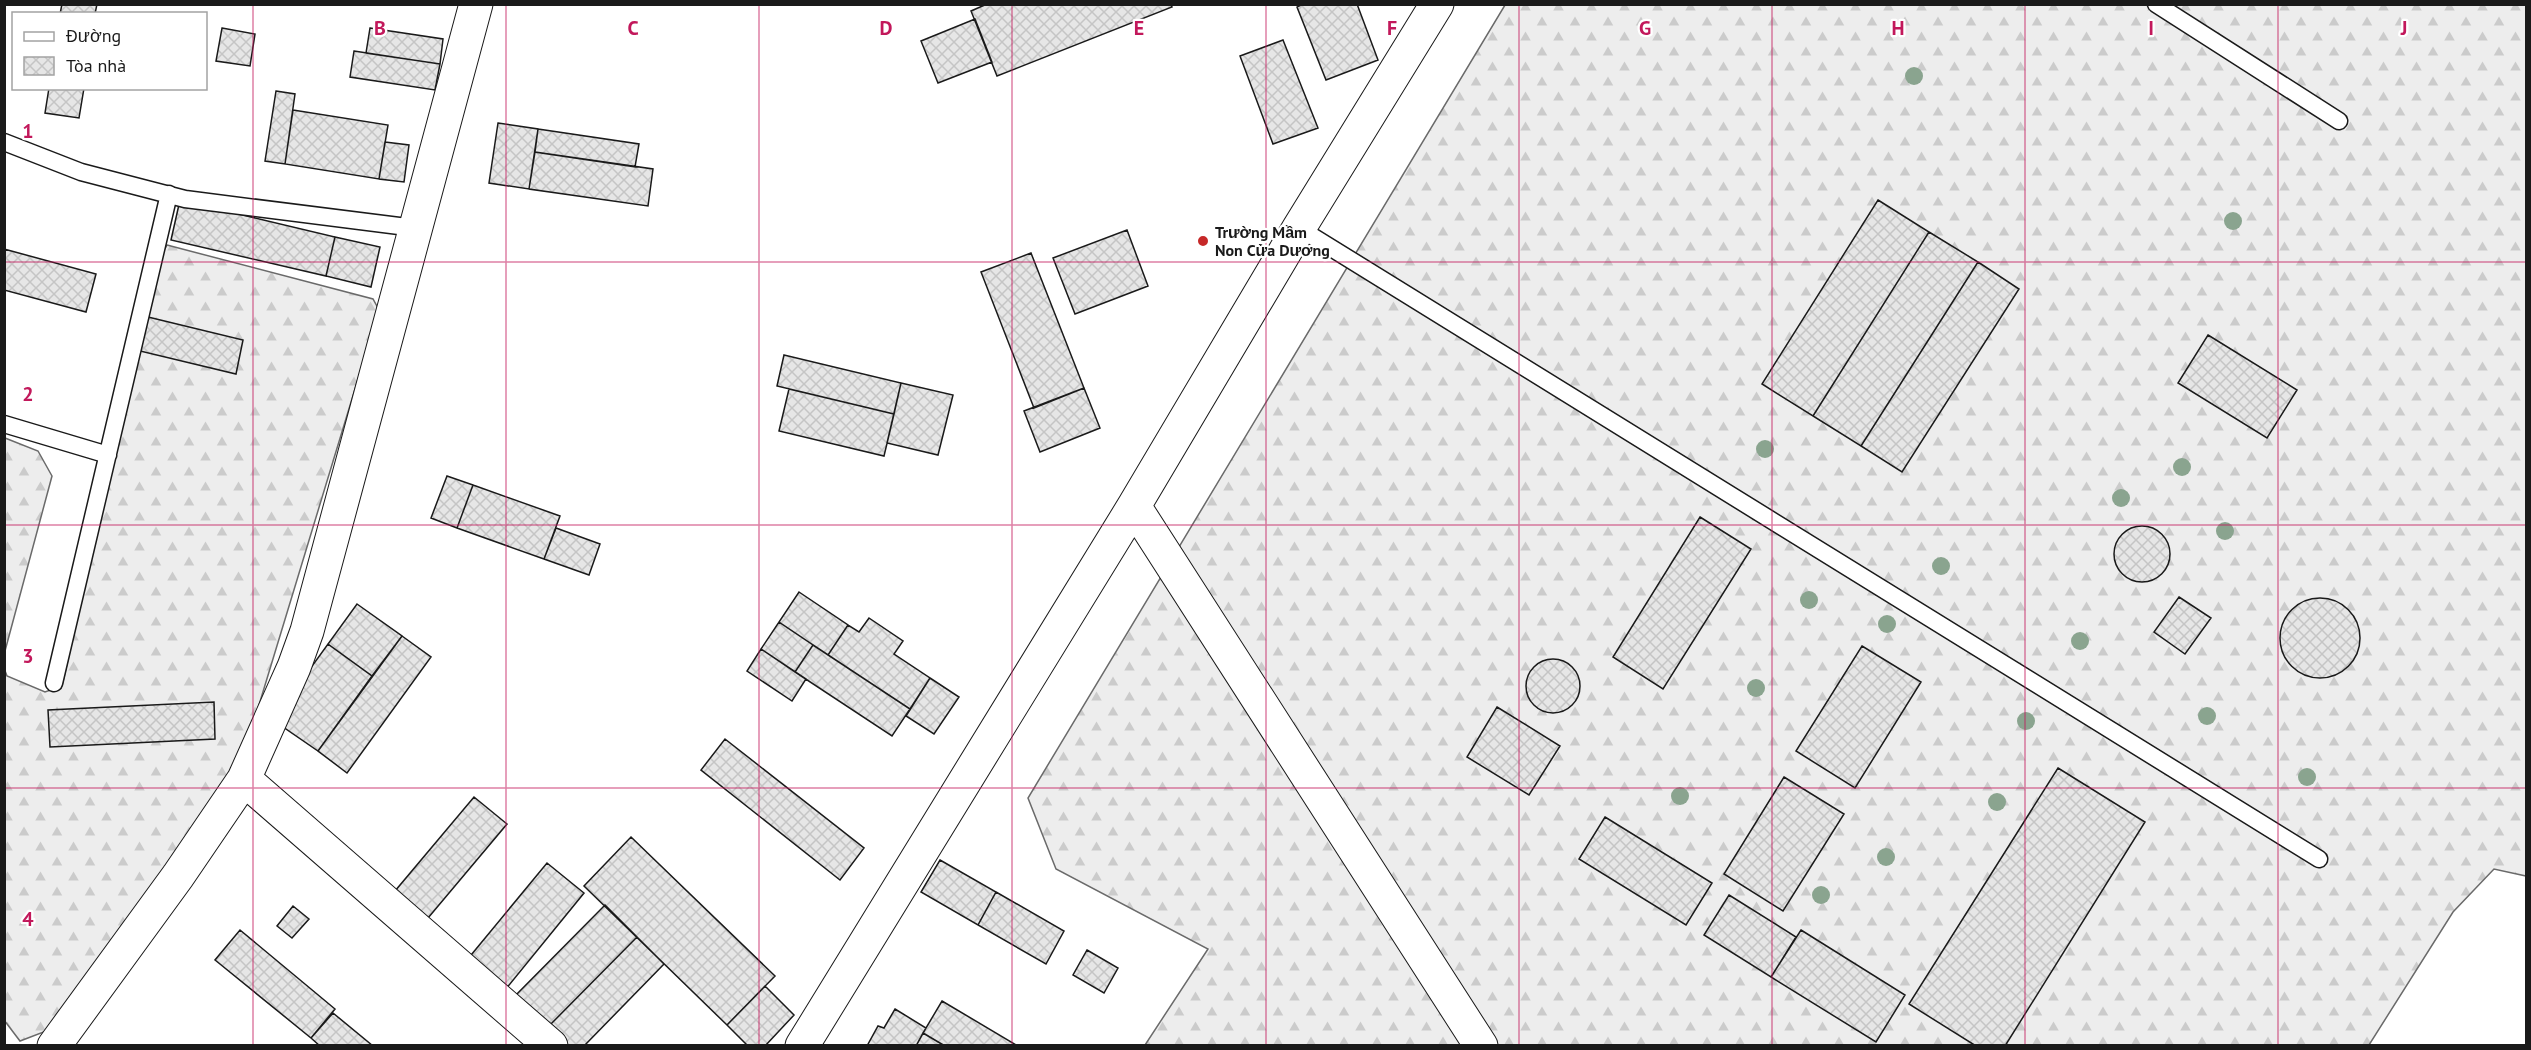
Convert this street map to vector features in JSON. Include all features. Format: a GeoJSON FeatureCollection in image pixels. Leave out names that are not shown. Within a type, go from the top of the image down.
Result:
{"type":"FeatureCollection","features":[{"type":"Feature","properties":{"kind":"street"},"geometry":{"type":"LineString","coordinates":[[54,1046],[178,876],[244,779],[294,667],[307,631],[476,4]]}},
{"type":"Feature","properties":{"kind":"street"},"geometry":{"type":"LineString","coordinates":[[802,1046],[1134,506],[1299,228],[1437,4]]}},
{"type":"Feature","properties":{"kind":"street"},"geometry":{"type":"LineString","coordinates":[[1134,506],[1481,1046]]}},
{"type":"Feature","properties":{"kind":"street"},"geometry":{"type":"LineString","coordinates":[[244,779],[551,1046]]}},
{"type":"Feature","properties":{"kind":"lane"},"geometry":{"type":"LineString","coordinates":[[2156,4],[2339,121]]}},
{"type":"Feature","properties":{"kind":"lane"},"geometry":{"type":"LineString","coordinates":[[4,142],[81,172],[185,199],[415,228]]}},
{"type":"Feature","properties":{"kind":"lane"},"geometry":{"type":"LineString","coordinates":[[54,683],[169,194]]}},
{"type":"Feature","properties":{"kind":"lane"},"geometry":{"type":"LineString","coordinates":[[1299,228],[2319,859]]}},
{"type":"Feature","properties":{"kind":"lane"},"geometry":{"type":"LineString","coordinates":[[4,424],[108,455]]}},
{"type":"Feature","properties":{"kind":"green space"},"geometry":{"type":"Polygon","coordinates":[[[1505,5],[2526,5],[2526,876],[2494,869],[2453,912],[2369,1045],[1145,1045],[1208,949],[1056,869],[1028,798],[1505,5]]]}},
{"type":"Feature","properties":{"kind":"green space"},"geometry":{"type":"Polygon","coordinates":[[[167,245],[373,299],[379,310],[238,774],[49,1030],[20,1041],[4,1020],[4,668],[7,676],[45,692],[62,686],[159,258],[167,245]]]}},
{"type":"Feature","properties":{"kind":"green space"},"geometry":{"type":"Polygon","coordinates":[[[5,438],[38,451],[52,476],[5,651],[5,438]]]}},
{"type":"Feature","properties":{"kind":"building"},"geometry":{"type":"Polygon","coordinates":[[[62,4],[97,4],[95,12],[60,12],[62,4]]]}},
{"type":"Feature","properties":{"kind":"building"},"geometry":{"type":"Polygon","coordinates":[[[987,4],[1170,4],[1172,7],[997,76],[971,11],[987,4]]]}},
{"type":"Feature","properties":{"kind":"building"},"geometry":{"type":"Polygon","coordinates":[[[1303,4],[1357,4],[1378,60],[1326,80],[1297,7],[1303,4]]]}},
{"type":"Feature","properties":{"kind":"building"},"geometry":{"type":"Polygon","coordinates":[[[975,19],[992,62],[938,83],[921,41],[975,19]]]}},
{"type":"Feature","properties":{"kind":"building"},"geometry":{"type":"Polygon","coordinates":[[[222,28],[255,34],[250,66],[216,61],[222,28]]]}},
{"type":"Feature","properties":{"kind":"building"},"geometry":{"type":"Polygon","coordinates":[[[370,28],[443,39],[440,64],[366,53],[370,28]]]}},
{"type":"Feature","properties":{"kind":"building"},"geometry":{"type":"Polygon","coordinates":[[[1283,40],[1318,128],[1273,144],[1240,56],[1283,40]]]}},
{"type":"Feature","properties":{"kind":"building"},"geometry":{"type":"Polygon","coordinates":[[[354,51],[440,64],[435,90],[350,77],[354,51]]]}},
{"type":"Feature","properties":{"kind":"building"},"geometry":{"type":"Polygon","coordinates":[[[49,90],[84,90],[79,118],[45,113],[49,90]]]}},
{"type":"Feature","properties":{"kind":"building"},"geometry":{"type":"Polygon","coordinates":[[[276,91],[295,94],[285,164],[265,161],[276,91]]]}},
{"type":"Feature","properties":{"kind":"building"},"geometry":{"type":"Polygon","coordinates":[[[293,110],[388,125],[379,179],[285,164],[293,110]]]}},
{"type":"Feature","properties":{"kind":"building"},"geometry":{"type":"Polygon","coordinates":[[[498,123],[538,129],[529,189],[489,183],[498,123]]]}},
{"type":"Feature","properties":{"kind":"building"},"geometry":{"type":"Polygon","coordinates":[[[538,129],[639,144],[635,167],[535,152],[538,129]]]}},
{"type":"Feature","properties":{"kind":"building"},"geometry":{"type":"Polygon","coordinates":[[[385,142],[409,145],[404,182],[379,179],[385,142]]]}},
{"type":"Feature","properties":{"kind":"building"},"geometry":{"type":"Polygon","coordinates":[[[535,152],[653,169],[648,206],[529,189],[535,152]]]}},
{"type":"Feature","properties":{"kind":"building"},"geometry":{"type":"Polygon","coordinates":[[[180,200],[335,237],[326,276],[171,240],[180,200]]]}},
{"type":"Feature","properties":{"kind":"building"},"geometry":{"type":"Polygon","coordinates":[[[1878,200],[1929,232],[1813,416],[1762,384],[1878,200]]]}},
{"type":"Feature","properties":{"kind":"building"},"geometry":{"type":"Polygon","coordinates":[[[1127,230],[1148,286],[1075,314],[1053,258],[1127,230]]]}},
{"type":"Feature","properties":{"kind":"building"},"geometry":{"type":"Polygon","coordinates":[[[1929,232],[1978,262],[1861,446],[1813,416],[1929,232]]]}},
{"type":"Feature","properties":{"kind":"building"},"geometry":{"type":"Polygon","coordinates":[[[335,237],[380,247],[371,287],[326,276],[335,237]]]}},
{"type":"Feature","properties":{"kind":"building"},"geometry":{"type":"Polygon","coordinates":[[[4,249],[96,274],[86,312],[4,290],[4,249]]]}},
{"type":"Feature","properties":{"kind":"building"},"geometry":{"type":"Polygon","coordinates":[[[1031,253],[1084,388],[1034,408],[981,272],[1031,253]]]}},
{"type":"Feature","properties":{"kind":"building"},"geometry":{"type":"Polygon","coordinates":[[[1978,262],[2019,289],[1902,472],[1861,446],[1978,262]]]}},
{"type":"Feature","properties":{"kind":"building"},"geometry":{"type":"Polygon","coordinates":[[[148,317],[243,340],[236,374],[140,351],[148,317]]]}},
{"type":"Feature","properties":{"kind":"building"},"geometry":{"type":"Polygon","coordinates":[[[2208,335],[2297,390],[2267,438],[2178,383],[2208,335]]]}},
{"type":"Feature","properties":{"kind":"building"},"geometry":{"type":"Polygon","coordinates":[[[784,355],[901,383],[894,414],[777,386],[784,355]]]}},
{"type":"Feature","properties":{"kind":"building"},"geometry":{"type":"Polygon","coordinates":[[[901,383],[953,395],[938,455],[887,443],[901,383]]]}},
{"type":"Feature","properties":{"kind":"building"},"geometry":{"type":"Polygon","coordinates":[[[1084,388],[1100,428],[1040,452],[1024,411],[1084,388]]]}},
{"type":"Feature","properties":{"kind":"building"},"geometry":{"type":"Polygon","coordinates":[[[789,389],[894,414],[884,456],[779,431],[789,389]]]}},
{"type":"Feature","properties":{"kind":"building"},"geometry":{"type":"Polygon","coordinates":[[[447,476],[473,485],[457,528],[431,518],[447,476]]]}},
{"type":"Feature","properties":{"kind":"building"},"geometry":{"type":"Polygon","coordinates":[[[473,485],[560,516],[544,559],[457,528],[473,485]]]}},
{"type":"Feature","properties":{"kind":"building"},"geometry":{"type":"Polygon","coordinates":[[[1700,517],[1751,549],[1663,689],[1613,657],[1700,517]]]}},
{"type":"Feature","properties":{"kind":"building"},"geometry":{"type":"Polygon","coordinates":[[[2137,526],[2147,526],[2162,534],[2168,543],[2170,554],[2168,565],[2162,574],[2147,582],[2137,582],[2126,577],[2119,570],[2114,559],[2114,549],[2119,538],[2126,531],[2137,526]]]}},
{"type":"Feature","properties":{"kind":"building"},"geometry":{"type":"Polygon","coordinates":[[[556,528],[600,544],[589,575],[544,559],[556,528]]]}},
{"type":"Feature","properties":{"kind":"building"},"geometry":{"type":"Polygon","coordinates":[[[799,592],[848,625],[828,655],[779,622],[799,592]]]}},
{"type":"Feature","properties":{"kind":"building"},"geometry":{"type":"Polygon","coordinates":[[[2179,597],[2211,618],[2185,654],[2154,632],[2179,597]]]}},
{"type":"Feature","properties":{"kind":"building"},"geometry":{"type":"Polygon","coordinates":[[[2320,598],[2335,601],[2348,610],[2357,623],[2360,638],[2357,653],[2348,666],[2335,675],[2320,678],[2305,675],[2292,666],[2283,653],[2280,638],[2283,623],[2292,610],[2305,601],[2320,598]]]}},
{"type":"Feature","properties":{"kind":"building"},"geometry":{"type":"Polygon","coordinates":[[[357,604],[402,636],[372,676],[328,644],[357,604]]]}},
{"type":"Feature","properties":{"kind":"building"},"geometry":{"type":"Polygon","coordinates":[[[869,618],[903,641],[894,654],[930,678],[910,709],[828,655],[848,625],[859,632],[869,618]]]}},
{"type":"Feature","properties":{"kind":"building"},"geometry":{"type":"Polygon","coordinates":[[[779,622],[813,645],[795,672],[761,649],[779,622]]]}},
{"type":"Feature","properties":{"kind":"building"},"geometry":{"type":"Polygon","coordinates":[[[402,636],[431,657],[347,773],[318,751],[402,636]]]}},
{"type":"Feature","properties":{"kind":"building"},"geometry":{"type":"Polygon","coordinates":[[[328,644],[372,676],[318,751],[273,720],[328,644]]]}},
{"type":"Feature","properties":{"kind":"building"},"geometry":{"type":"Polygon","coordinates":[[[813,645],[910,709],[892,736],[795,672],[813,645]]]}},
{"type":"Feature","properties":{"kind":"building"},"geometry":{"type":"Polygon","coordinates":[[[1862,646],[1921,682],[1855,788],[1796,751],[1862,646]]]}},
{"type":"Feature","properties":{"kind":"building"},"geometry":{"type":"Polygon","coordinates":[[[761,649],[806,679],[792,701],[747,671],[761,649]]]}},
{"type":"Feature","properties":{"kind":"building"},"geometry":{"type":"Polygon","coordinates":[[[1548,659],[1558,659],[1568,663],[1576,671],[1580,686],[1576,701],[1568,709],[1558,713],[1548,713],[1538,709],[1530,701],[1526,691],[1526,681],[1530,671],[1538,663],[1548,659]]]}},
{"type":"Feature","properties":{"kind":"building"},"geometry":{"type":"Polygon","coordinates":[[[930,678],[959,697],[934,734],[906,716],[930,678]]]}},
{"type":"Feature","properties":{"kind":"building"},"geometry":{"type":"Polygon","coordinates":[[[214,702],[215,739],[50,747],[48,710],[214,702]]]}},
{"type":"Feature","properties":{"kind":"building"},"geometry":{"type":"Polygon","coordinates":[[[1497,707],[1560,746],[1529,795],[1467,757],[1497,707]]]}},
{"type":"Feature","properties":{"kind":"building"},"geometry":{"type":"Polygon","coordinates":[[[725,739],[864,848],[840,880],[701,770],[725,739]]]}},
{"type":"Feature","properties":{"kind":"building"},"geometry":{"type":"Polygon","coordinates":[[[2058,768],[2145,822],[2005,1046],[1976,1046],[1909,1004],[2058,768]]]}},
{"type":"Feature","properties":{"kind":"building"},"geometry":{"type":"Polygon","coordinates":[[[1784,777],[1844,814],[1783,911],[1724,874],[1784,777]]]}},
{"type":"Feature","properties":{"kind":"building"},"geometry":{"type":"Polygon","coordinates":[[[474,797],[507,824],[423,924],[390,897],[474,797]]]}},
{"type":"Feature","properties":{"kind":"building"},"geometry":{"type":"Polygon","coordinates":[[[1605,817],[1712,883],[1686,925],[1579,859],[1605,817]]]}},
{"type":"Feature","properties":{"kind":"building"},"geometry":{"type":"Polygon","coordinates":[[[631,837],[775,976],[727,1025],[584,886],[631,837]]]}},
{"type":"Feature","properties":{"kind":"building"},"geometry":{"type":"Polygon","coordinates":[[[940,860],[996,892],[978,925],[921,892],[940,860]]]}},
{"type":"Feature","properties":{"kind":"building"},"geometry":{"type":"Polygon","coordinates":[[[547,863],[584,893],[505,990],[467,960],[547,863]]]}},
{"type":"Feature","properties":{"kind":"building"},"geometry":{"type":"Polygon","coordinates":[[[996,892],[1064,931],[1046,964],[978,925],[996,892]]]}},
{"type":"Feature","properties":{"kind":"building"},"geometry":{"type":"Polygon","coordinates":[[[1729,895],[1796,937],[1771,977],[1704,935],[1729,895]]]}},
{"type":"Feature","properties":{"kind":"building"},"geometry":{"type":"Polygon","coordinates":[[[605,905],[637,937],[546,1029],[513,998],[605,905]]]}},
{"type":"Feature","properties":{"kind":"building"},"geometry":{"type":"Polygon","coordinates":[[[293,906],[309,919],[292,938],[277,926],[293,906]]]}},
{"type":"Feature","properties":{"kind":"building"},"geometry":{"type":"Polygon","coordinates":[[[240,930],[335,1009],[311,1038],[215,960],[240,930]]]}},
{"type":"Feature","properties":{"kind":"building"},"geometry":{"type":"Polygon","coordinates":[[[1801,930],[1905,995],[1876,1042],[1771,977],[1801,930]]]}},
{"type":"Feature","properties":{"kind":"building"},"geometry":{"type":"Polygon","coordinates":[[[637,937],[664,964],[584,1046],[562,1046],[546,1029],[637,937]]]}},
{"type":"Feature","properties":{"kind":"building"},"geometry":{"type":"Polygon","coordinates":[[[1087,950],[1118,968],[1104,993],[1073,975],[1087,950]]]}},
{"type":"Feature","properties":{"kind":"building"},"geometry":{"type":"Polygon","coordinates":[[[765,986],[794,1015],[765,1046],[748,1046],[727,1025],[765,986]]]}},
{"type":"Feature","properties":{"kind":"building"},"geometry":{"type":"Polygon","coordinates":[[[942,1001],[1018,1046],[945,1046],[923,1033],[942,1001]]]}},
{"type":"Feature","properties":{"kind":"building"},"geometry":{"type":"Polygon","coordinates":[[[895,1009],[926,1028],[916,1046],[867,1046],[878,1026],[884,1028],[895,1009]]]}},
{"type":"Feature","properties":{"kind":"building"},"geometry":{"type":"Polygon","coordinates":[[[333,1013],[373,1046],[320,1046],[311,1038],[333,1013]]]}},
{"type":"Feature","properties":{"kind":"building"},"geometry":{"type":"Polygon","coordinates":[[[923,1033],[945,1046],[916,1046],[923,1033]]]}},
{"type":"Feature","properties":{"kind":"place","name":"Trường Mầm Non Cửa Dương"},"geometry":{"type":"Point","coordinates":[1203,241]}}]}
